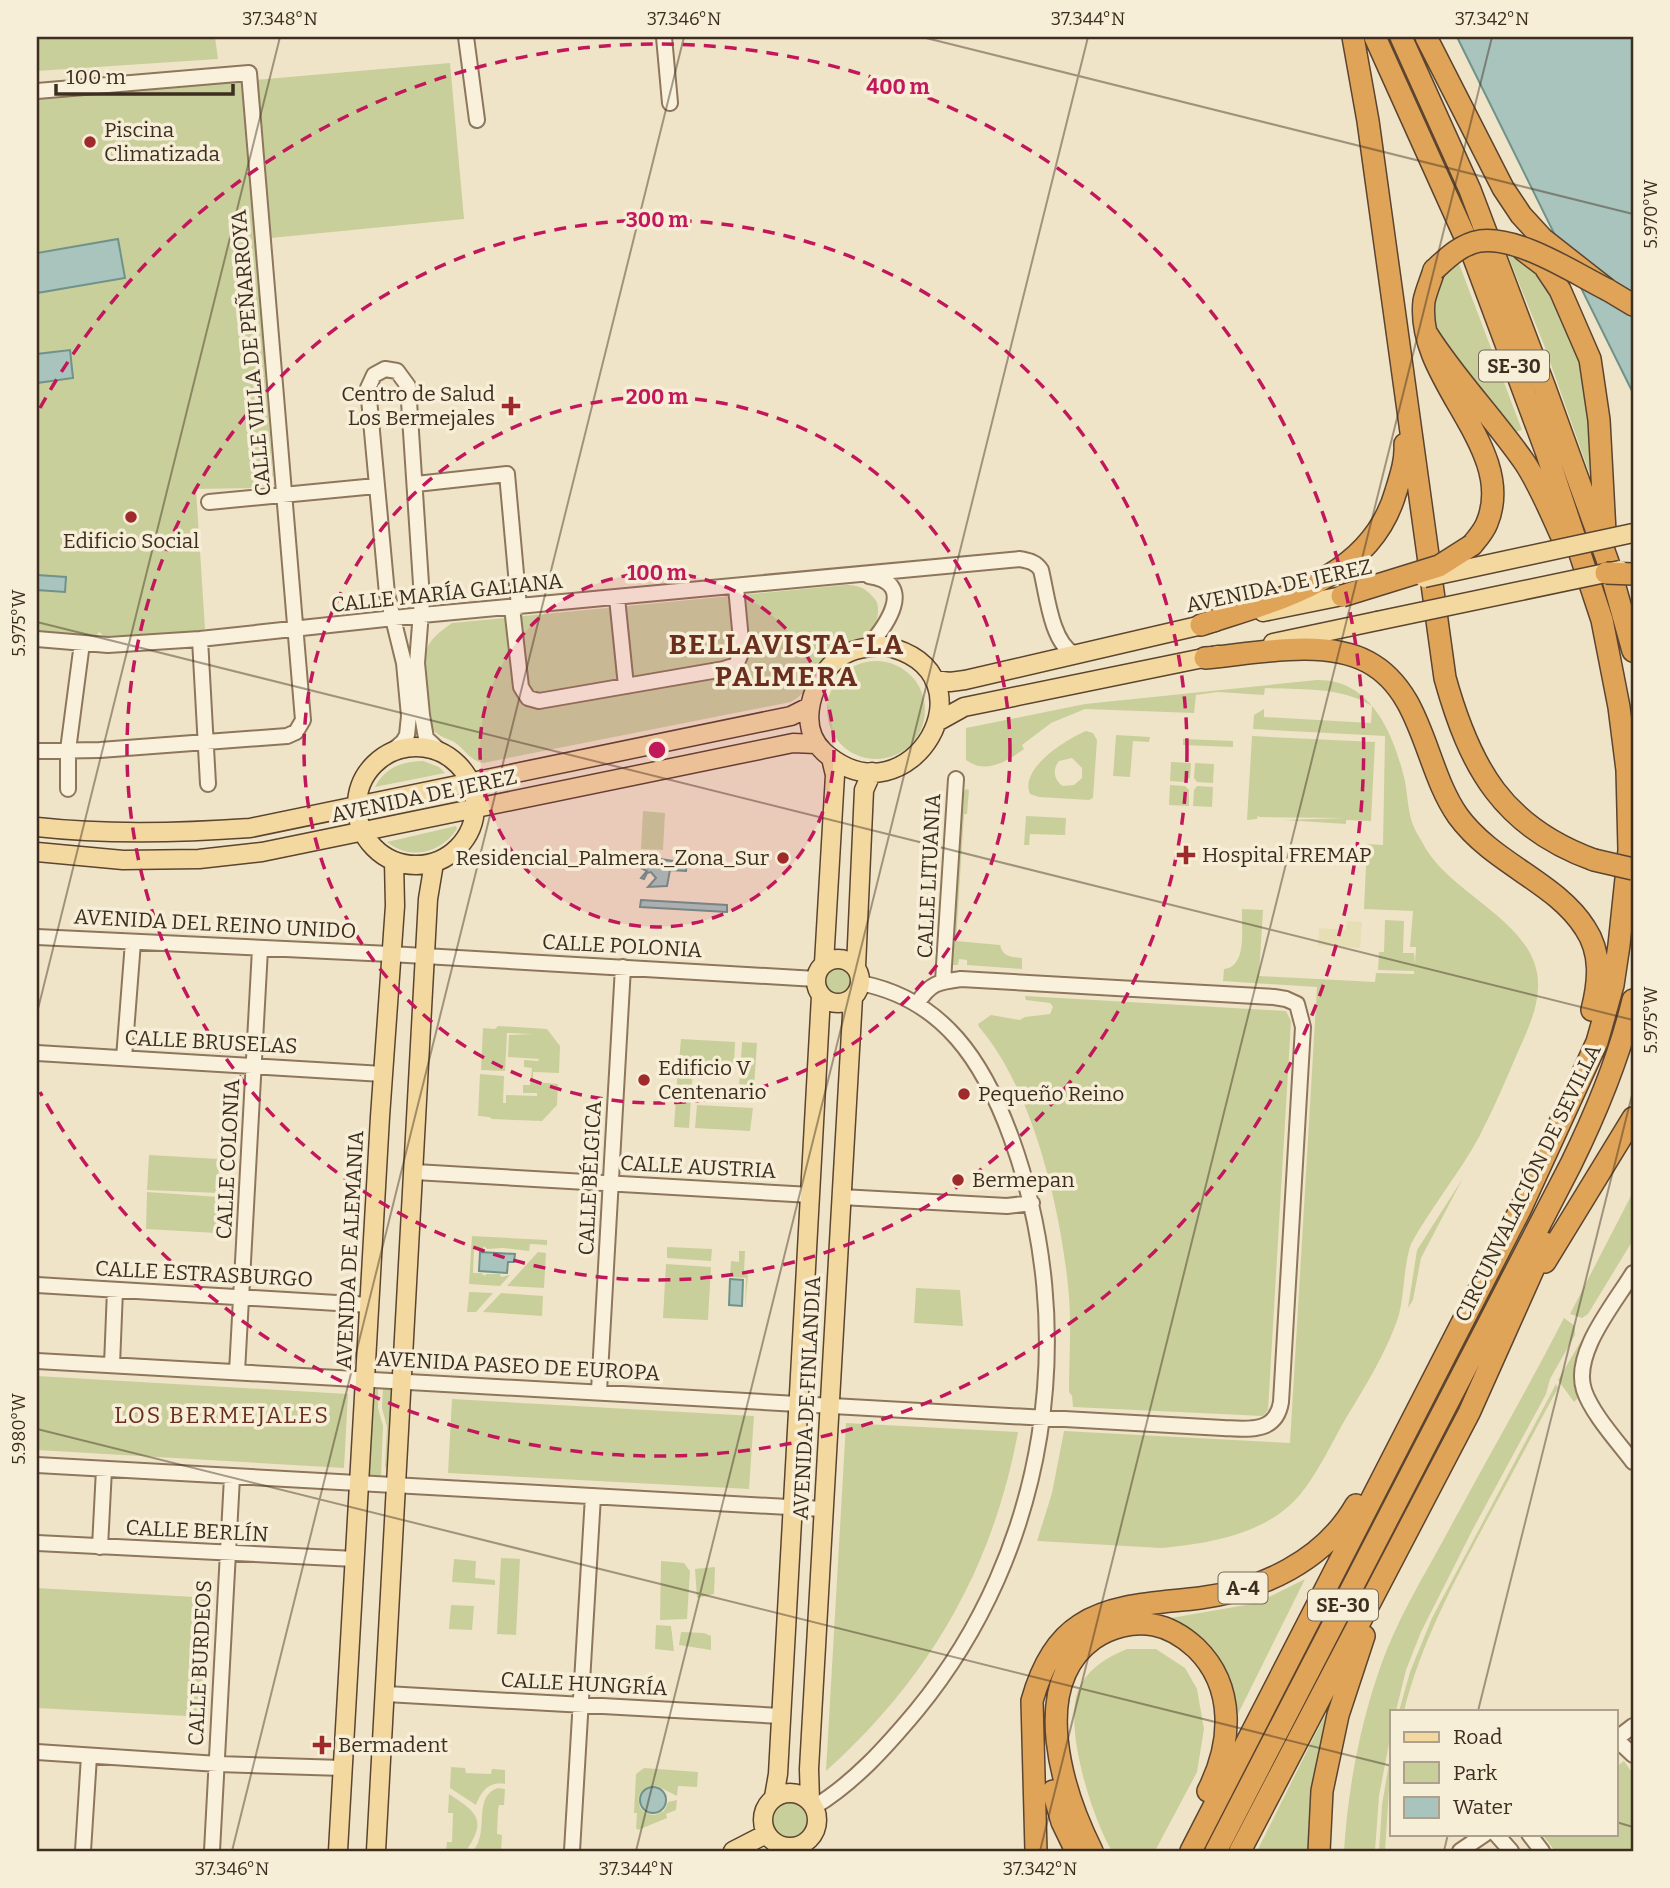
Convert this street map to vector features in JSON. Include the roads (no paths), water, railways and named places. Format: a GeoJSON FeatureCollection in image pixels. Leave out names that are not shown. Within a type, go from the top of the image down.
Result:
{"type":"FeatureCollection","features":[{"type":"Feature","properties":{"kind":"highway"},"geometry":{"type":"LineString","coordinates":[[1353,37],[1368,121],[1445,678],[1457,722],[1477,767],[1508,808],[1541,835],[1567,850],[1594,860],[1633,869]]}},
{"type":"Feature","properties":{"kind":"highway","name":"CIRCUNVALACIÓN DE SEVILLA"},"geometry":{"type":"LineString","coordinates":[[1191,1851],[1521,1208],[1597,1042],[1613,985],[1629,850],[1627,770],[1619,707],[1602,620],[1546,451],[1471,250],[1375,37]]}},
{"type":"Feature","properties":{"kind":"highway","name":"SE-30"},"geometry":{"type":"LineString","coordinates":[[1401,37],[1470,190],[1607,567],[1633,651]]}},
{"type":"Feature","properties":{"kind":"highway"},"geometry":{"type":"LineString","coordinates":[[1426,37],[1503,188],[1521,215],[1543,239],[1608,290]]}},
{"type":"Feature","properties":{"kind":"highway"},"geometry":{"type":"LineString","coordinates":[[1342,596],[1439,566],[1472,545],[1487,524],[1493,500],[1491,474],[1478,441],[1439,373],[1427,334],[1424,301],[1434,270],[1456,250],[1479,241],[1500,242],[1550,260],[1633,305]]}},
{"type":"Feature","properties":{"kind":"highway"},"geometry":{"type":"LineString","coordinates":[[1521,248],[1544,266],[1560,290],[1590,359],[1599,421],[1607,567],[1633,574]]}},
{"type":"Feature","properties":{"kind":"highway"},"geometry":{"type":"LineString","coordinates":[[1427,334],[1461,383],[1507,439],[1545,497],[1567,549],[1619,707]]}},
{"type":"Feature","properties":{"kind":"highway"},"geometry":{"type":"LineString","coordinates":[[1201,625],[1304,591],[1345,566],[1373,539],[1392,506],[1406,456],[1398,351]]}},
{"type":"Feature","properties":{"kind":"highway"},"geometry":{"type":"LineString","coordinates":[[1205,658],[1312,649],[1343,653],[1368,662],[1387,677],[1417,722],[1440,783],[1466,827],[1500,859],[1567,907],[1587,930],[1599,970],[1580,1080]]}},
{"type":"Feature","properties":{"kind":"highway","name":"CIRCUNVALACIÓN DE SEVILLA"},"geometry":{"type":"LineString","coordinates":[[1216,1851],[1565,1177],[1596,1112],[1615,1062],[1633,1000]]}},
{"type":"Feature","properties":{"kind":"highway"},"geometry":{"type":"LineString","coordinates":[[1243,1846],[1469,1413],[1541,1251],[1595,1140],[1615,1062]]}},
{"type":"Feature","properties":{"kind":"highway"},"geometry":{"type":"LineString","coordinates":[[1512,1321],[1554,1245],[1633,1118]]}},
{"type":"Feature","properties":{"kind":"highway","name":"A-4"},"geometry":{"type":"LineString","coordinates":[[1076,1851],[1062,1822],[1045,1759],[1041,1703],[1044,1671],[1051,1655],[1063,1639],[1080,1625],[1101,1614],[1242,1588],[1276,1577],[1309,1557],[1334,1536],[1353,1510],[1401,1421],[1426,1390]]}},
{"type":"Feature","properties":{"kind":"highway"},"geometry":{"type":"LineString","coordinates":[[1319,1851],[1322,1791],[1338,1715],[1364,1637],[1411,1525]]}},
{"type":"Feature","properties":{"kind":"highway"},"geometry":{"type":"LineString","coordinates":[[1092,1851],[1071,1803],[1062,1768],[1057,1698],[1061,1680],[1076,1653],[1109,1630],[1124,1625],[1141,1624],[1155,1625],[1177,1633],[1205,1657],[1221,1685],[1227,1716],[1226,1737],[1210,1789],[1175,1851]]}},
{"type":"Feature","properties":{"kind":"highway"},"geometry":{"type":"LineString","coordinates":[[1098,1851],[1080,1809],[1068,1765],[1063,1713],[1074,1668],[1091,1648],[1115,1635],[1136,1630],[1169,1637],[1188,1650],[1213,1681],[1221,1715],[1219,1737],[1195,1814]]}},
{"type":"Feature","properties":{"kind":"highway"},"geometry":{"type":"LineString","coordinates":[[1036,1851],[1032,1701],[1036,1684],[1044,1671]]}},
{"type":"Feature","properties":{"kind":"main road","name":"AVENIDA DE JEREZ"},"geometry":{"type":"LineString","coordinates":[[934,680],[957,682],[1201,625],[1633,533]]}},
{"type":"Feature","properties":{"kind":"main road"},"geometry":{"type":"LineString","coordinates":[[937,722],[964,707],[1377,621],[1607,567],[1633,567]]}},
{"type":"Feature","properties":{"kind":"main road"},"geometry":{"type":"LineString","coordinates":[[885,646],[907,653],[922,664],[934,680],[941,704],[937,722],[928,741],[915,757],[895,768],[872,772],[854,769],[831,758],[817,744],[811,732],[809,707],[830,666],[840,657],[868,647],[885,646]]}},
{"type":"Feature","properties":{"kind":"main road","name":"AVENIDA DE JEREZ"},"geometry":{"type":"LineString","coordinates":[[37,827],[118,833],[250,828],[791,716],[809,707]]}},
{"type":"Feature","properties":{"kind":"main road","name":"AVENIDA DE JEREZ"},"geometry":{"type":"LineString","coordinates":[[37,852],[123,860],[199,859],[262,852],[793,743],[817,744]]}},
{"type":"Feature","properties":{"kind":"main road"},"geometry":{"type":"LineString","coordinates":[[422,747],[442,752],[458,764],[471,782],[474,821],[465,839],[451,854],[434,863],[413,866],[394,861],[375,849],[363,832],[357,806],[359,791],[368,772],[382,757],[391,752],[422,747]]}},
{"type":"Feature","properties":{"kind":"main road","name":"AVENIDA DE FINLANDIA"},"geometry":{"type":"LineString","coordinates":[[774,1797],[811,1195],[820,979],[835,775],[831,758]]}},
{"type":"Feature","properties":{"kind":"main road","name":"AVENIDA DE FINLANDIA"},"geometry":{"type":"LineString","coordinates":[[812,1804],[809,1769],[841,1197],[857,983],[864,790],[872,772]]}},
{"type":"Feature","properties":{"kind":"main road","name":"AVENIDA DE ALEMANIA"},"geometry":{"type":"LineString","coordinates":[[338,1851],[390,954],[396,890],[394,861]]}},
{"type":"Feature","properties":{"kind":"main road"},"geometry":{"type":"LineString","coordinates":[[376,1851],[429,889],[434,863]]}},
{"type":"Feature","properties":{"kind":"main road"},"geometry":{"type":"LineString","coordinates":[[838,958],[848,961],[857,983],[844,1003],[834,1003],[820,979],[838,958]]}},
{"type":"Feature","properties":{"kind":"main road"},"geometry":{"type":"LineString","coordinates":[[793,1793],[812,1804],[816,1826],[805,1843],[786,1847],[774,1843],[766,1834],[763,1813],[774,1797],[793,1793]]}},
{"type":"Feature","properties":{"kind":"main road"},"geometry":{"type":"LineString","coordinates":[[733,1851],[766,1834]]}},
{"type":"Feature","properties":{"kind":"street"},"geometry":{"type":"LineString","coordinates":[[466,37],[477,120]]}},
{"type":"Feature","properties":{"kind":"street"},"geometry":{"type":"LineString","coordinates":[[664,37],[670,103]]}},
{"type":"Feature","properties":{"kind":"street","name":"CALLE VILLA DE PEÑARROYA"},"geometry":{"type":"LineString","coordinates":[[37,91],[249,73],[303,720],[296,732],[287,737],[205,742]]}},
{"type":"Feature","properties":{"kind":"street"},"geometry":{"type":"LineString","coordinates":[[391,752],[403,742],[410,725],[404,663],[387,594],[368,388],[374,375],[385,369],[397,371],[408,386],[422,615],[417,663],[422,724],[426,738],[442,752]]}},
{"type":"Feature","properties":{"kind":"street"},"geometry":{"type":"LineString","coordinates":[[415,485],[507,474],[521,687],[528,698],[538,701],[724,669],[736,664],[742,651],[736,587]]}},
{"type":"Feature","properties":{"kind":"street"},"geometry":{"type":"LineString","coordinates":[[209,502],[376,486]]}},
{"type":"Feature","properties":{"kind":"street","name":"CALLE MARÍA GALIANA"},"geometry":{"type":"LineString","coordinates":[[37,639],[108,645],[200,639],[422,615],[1020,559],[1038,565],[1041,570],[1058,636],[1074,654]]}},
{"type":"Feature","properties":{"kind":"street"},"geometry":{"type":"LineString","coordinates":[[861,575],[879,578],[889,584],[894,596],[894,610],[889,621],[868,647]]}},
{"type":"Feature","properties":{"kind":"street"},"geometry":{"type":"LineString","coordinates":[[617,598],[626,686]]}},
{"type":"Feature","properties":{"kind":"street"},"geometry":{"type":"LineString","coordinates":[[200,639],[208,785]]}},
{"type":"Feature","properties":{"kind":"street"},"geometry":{"type":"LineString","coordinates":[[68,789],[68,750],[82,643]]}},
{"type":"Feature","properties":{"kind":"street"},"geometry":{"type":"LineString","coordinates":[[37,751],[205,742]]}},
{"type":"Feature","properties":{"kind":"street","name":"CALLE LITUANIA"},"geometry":{"type":"LineString","coordinates":[[917,1004],[927,990],[943,981],[956,779]]}},
{"type":"Feature","properties":{"kind":"street","name":"AVENIDA DEL REINO UNIDO"},"geometry":{"type":"LineString","coordinates":[[37,937],[426,957]]}},
{"type":"Feature","properties":{"kind":"street"},"geometry":{"type":"LineString","coordinates":[[124,1058],[133,942]]}},
{"type":"Feature","properties":{"kind":"street","name":"CALLE COLONIA"},"geometry":{"type":"LineString","coordinates":[[237,1372],[260,949]]}},
{"type":"Feature","properties":{"kind":"street","name":"CALLE POLONIA"},"geometry":{"type":"LineString","coordinates":[[426,957],[820,979]]}},
{"type":"Feature","properties":{"kind":"street","name":"CALLE BÉLGICA"},"geometry":{"type":"LineString","coordinates":[[598,1391],[623,967]]}},
{"type":"Feature","properties":{"kind":"street","name":"AVENIDA PASEO DE EUROPA"},"geometry":{"type":"LineString","coordinates":[[37,1361],[1254,1429],[1266,1426],[1275,1418],[1280,1408],[1282,1390],[1302,1057],[1303,1027],[1297,1004],[1274,997],[961,979],[943,981]]}},
{"type":"Feature","properties":{"kind":"street"},"geometry":{"type":"LineString","coordinates":[[812,1804],[841,1789],[898,1733],[947,1670],[992,1591],[1017,1532],[1032,1479],[1043,1417],[1048,1339],[1044,1269],[1032,1203],[1002,1111],[977,1062],[959,1038],[917,1004],[878,987],[857,983]]}},
{"type":"Feature","properties":{"kind":"street","name":"CALLE BRUSELAS"},"geometry":{"type":"LineString","coordinates":[[37,1054],[383,1074]]}},
{"type":"Feature","properties":{"kind":"street","name":"CALLE AUSTRIA"},"geometry":{"type":"LineString","coordinates":[[415,1172],[811,1195]]}},
{"type":"Feature","properties":{"kind":"street"},"geometry":{"type":"LineString","coordinates":[[841,1197],[1007,1206],[1032,1203]]}},
{"type":"Feature","properties":{"kind":"street"},"geometry":{"type":"LineString","coordinates":[[1633,1273],[1589,1347],[1582,1374],[1588,1399],[1633,1462]]}},
{"type":"Feature","properties":{"kind":"street","name":"CALLE ESTRASBURGO"},"geometry":{"type":"LineString","coordinates":[[37,1285],[370,1304]]}},
{"type":"Feature","properties":{"kind":"street"},"geometry":{"type":"LineString","coordinates":[[112,1365],[114,1290]]}},
{"type":"Feature","properties":{"kind":"street"},"geometry":{"type":"LineString","coordinates":[[37,1465],[823,1509]]}},
{"type":"Feature","properties":{"kind":"street"},"geometry":{"type":"LineString","coordinates":[[100,1547],[104,1469]]}},
{"type":"Feature","properties":{"kind":"street","name":"CALLE BURDEOS"},"geometry":{"type":"LineString","coordinates":[[212,1851],[232,1477]]}},
{"type":"Feature","properties":{"kind":"street"},"geometry":{"type":"LineString","coordinates":[[572,1851],[593,1496]]}},
{"type":"Feature","properties":{"kind":"street","name":"CALLE BERLÍN"},"geometry":{"type":"LineString","coordinates":[[37,1543],[355,1559]]}},
{"type":"Feature","properties":{"kind":"street","name":"CALLE HUNGRÍA"},"geometry":{"type":"LineString","coordinates":[[386,1694],[781,1716]]}},
{"type":"Feature","properties":{"kind":"street"},"geometry":{"type":"LineString","coordinates":[[1618,1737],[1633,1726]]}},
{"type":"Feature","properties":{"kind":"street"},"geometry":{"type":"LineString","coordinates":[[1618,1741],[1633,1755]]}},
{"type":"Feature","properties":{"kind":"street"},"geometry":{"type":"LineString","coordinates":[[37,1752],[343,1768]]}},
{"type":"Feature","properties":{"kind":"street"},"geometry":{"type":"LineString","coordinates":[[83,1851],[89,1756]]}},
{"type":"Feature","properties":{"kind":"street"},"geometry":{"type":"LineString","coordinates":[[1460,1851],[1482,1836]]}},
{"type":"Feature","properties":{"kind":"street"},"geometry":{"type":"LineString","coordinates":[[1498,1836],[1511,1851]]}},
{"type":"Feature","properties":{"kind":"street"},"geometry":{"type":"LineString","coordinates":[[1531,1836],[1542,1851]]}},
{"type":"Feature","properties":{"kind":"water"},"geometry":{"type":"Polygon","coordinates":[[[1457,37],[1633,37],[1633,393],[1457,37]]]}},
{"type":"Feature","properties":{"kind":"water"},"geometry":{"type":"Polygon","coordinates":[[[118,239],[125,278],[37,293],[37,253],[118,239]]]}},
{"type":"Feature","properties":{"kind":"water"},"geometry":{"type":"Polygon","coordinates":[[[70,350],[73,378],[37,383],[37,354],[70,350]]]}},
{"type":"Feature","properties":{"kind":"water"},"geometry":{"type":"Polygon","coordinates":[[[37,575],[66,577],[65,592],[37,590],[37,575]]]}},
{"type":"Feature","properties":{"kind":"water"},"geometry":{"type":"Polygon","coordinates":[[[660,859],[687,863],[686,871],[670,870],[667,886],[648,887],[656,878],[651,872],[647,873],[644,879],[641,878],[647,871],[641,868],[643,860],[660,859]]]}},
{"type":"Feature","properties":{"kind":"water"},"geometry":{"type":"Polygon","coordinates":[[[641,900],[727,905],[727,912],[640,907],[641,900]]]}},
{"type":"Feature","properties":{"kind":"water"},"geometry":{"type":"Polygon","coordinates":[[[480,1252],[515,1254],[514,1262],[508,1262],[507,1273],[479,1271],[480,1252]]]}},
{"type":"Feature","properties":{"kind":"water"},"geometry":{"type":"Polygon","coordinates":[[[730,1279],[743,1280],[742,1306],[729,1305],[730,1279]]]}},
{"type":"Feature","properties":{"kind":"water"},"geometry":{"type":"Polygon","coordinates":[[[653,1787],[662,1791],[666,1800],[662,1809],[653,1813],[644,1809],[640,1800],[644,1791],[653,1787]]]}},
{"type":"Feature","properties":{"kind":"place","name":"Piscina Climatizada"},"geometry":{"type":"Point","coordinates":[90,142]}},
{"type":"Feature","properties":{"kind":"place","name":"Centro de Salud Los Bermejales"},"geometry":{"type":"Point","coordinates":[511,406]}},
{"type":"Feature","properties":{"kind":"place","name":"Edificio Social"},"geometry":{"type":"Point","coordinates":[131,517]}},
{"type":"Feature","properties":{"kind":"place","name":"Hospital FREMAP"},"geometry":{"type":"Point","coordinates":[1186,855]}},
{"type":"Feature","properties":{"kind":"place","name":"Residencial_Palmera._Zona_Sur"},"geometry":{"type":"Point","coordinates":[783,858]}},
{"type":"Feature","properties":{"kind":"place","name":"Edificio V Centenario"},"geometry":{"type":"Point","coordinates":[644,1080]}},
{"type":"Feature","properties":{"kind":"place","name":"Pequeño Reino"},"geometry":{"type":"Point","coordinates":[964,1094]}},
{"type":"Feature","properties":{"kind":"place","name":"Bermepan"},"geometry":{"type":"Point","coordinates":[958,1180]}},
{"type":"Feature","properties":{"kind":"place","name":"Bermadent"},"geometry":{"type":"Point","coordinates":[322,1745]}},
{"type":"Feature","properties":{"kind":"district","name":"BELLAVISTA-LA PALMERA"},"geometry":{"type":"Point","coordinates":[787,660]}},
{"type":"Feature","properties":{"kind":"district","name":"LOS BERMEJALES"},"geometry":{"type":"Point","coordinates":[222,1415]}}]}
